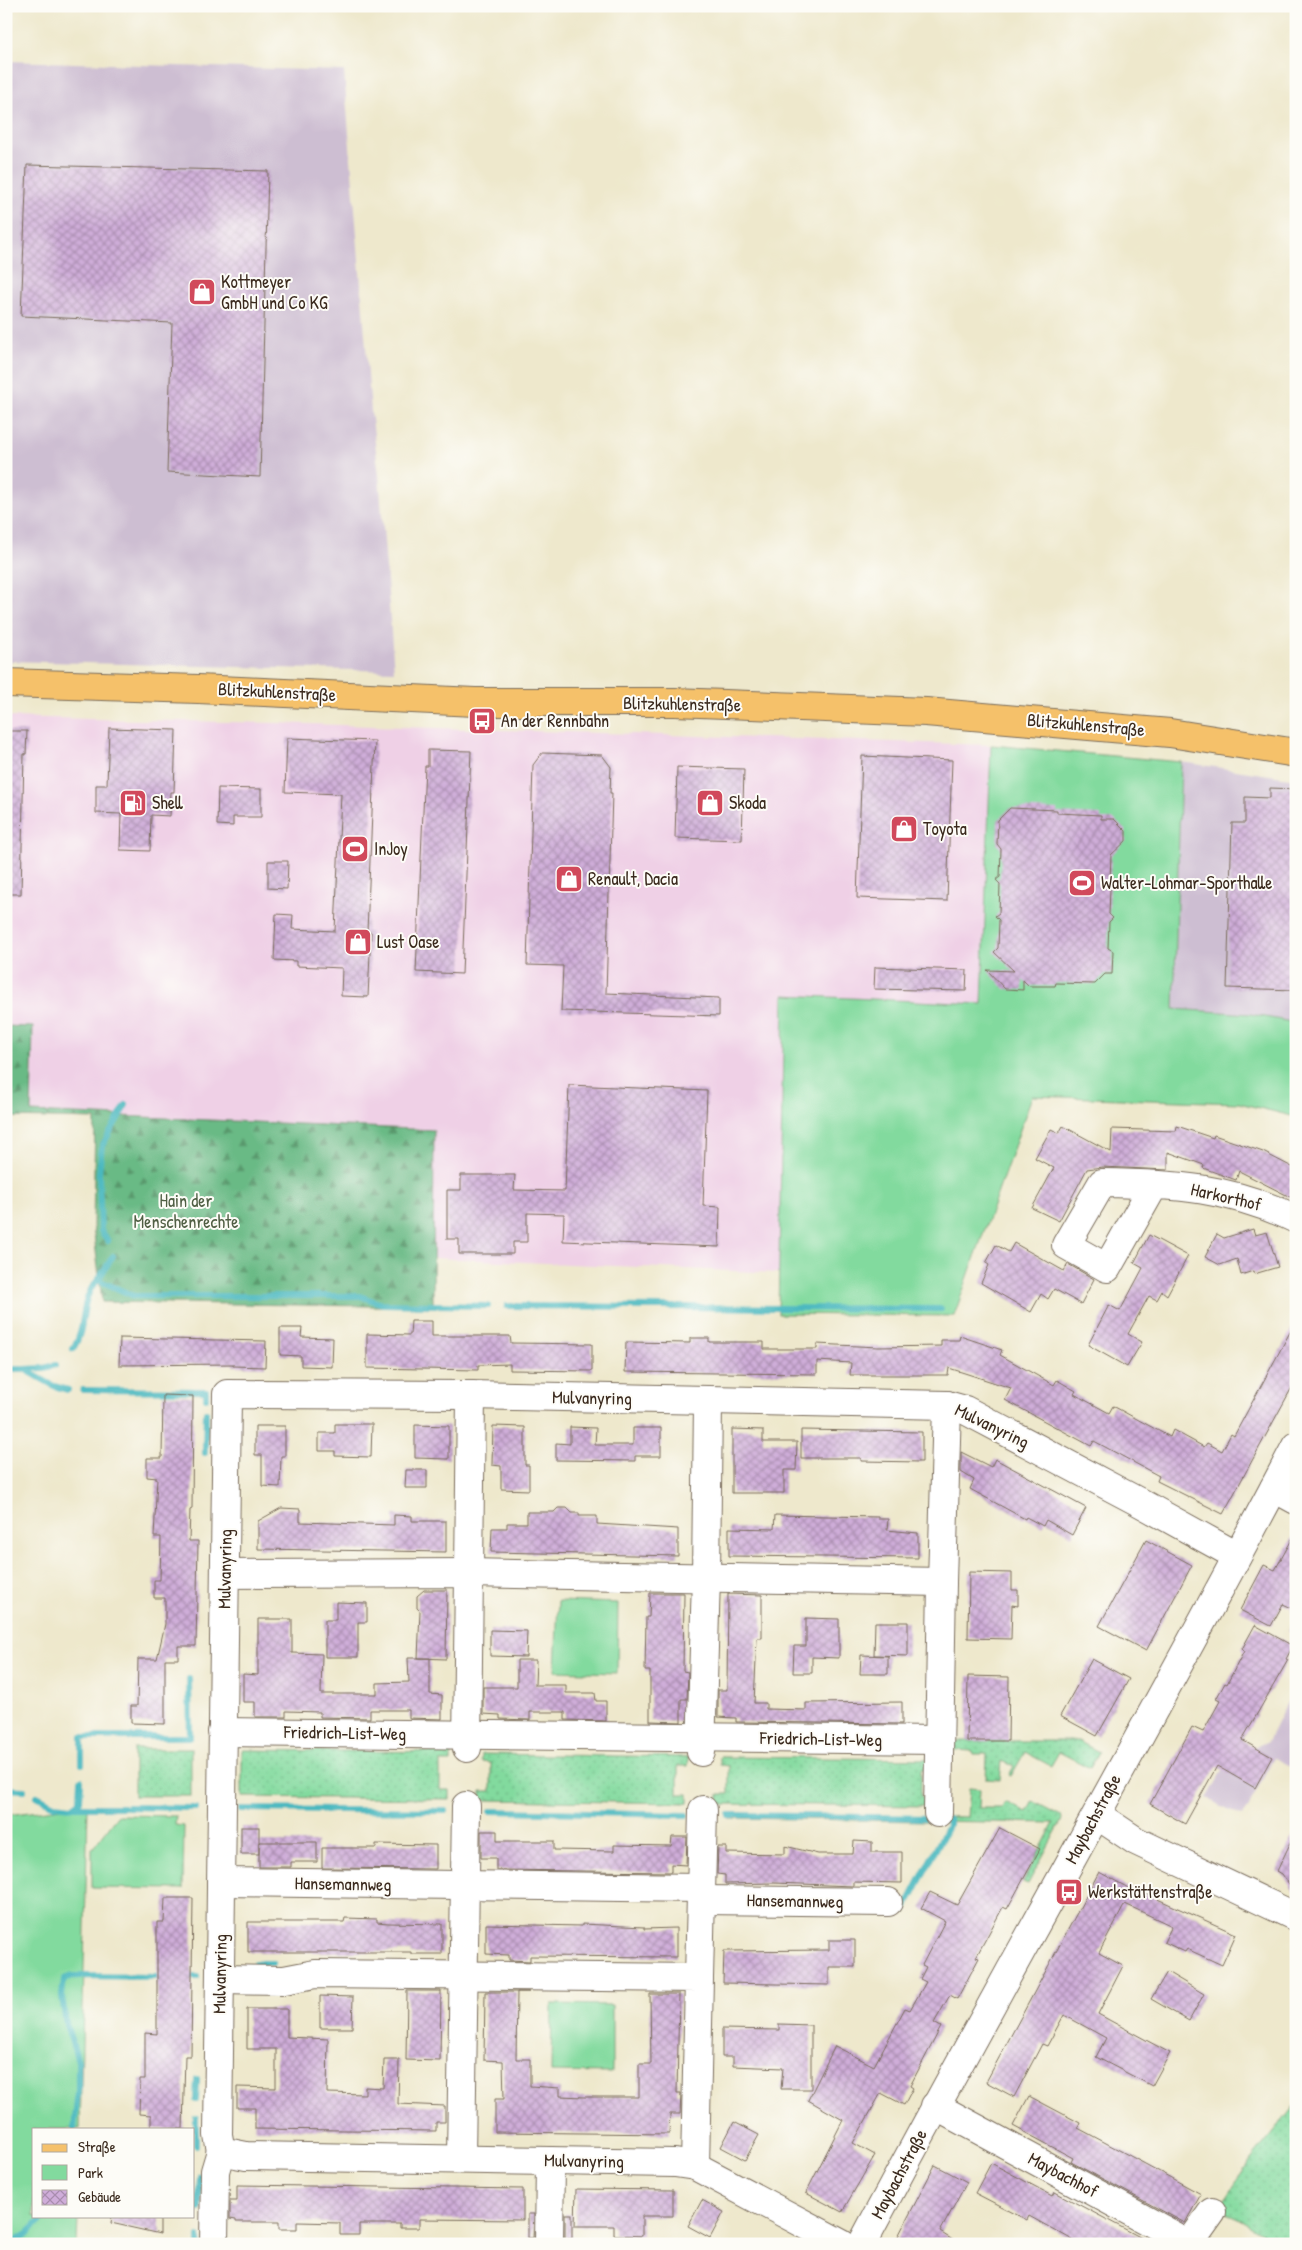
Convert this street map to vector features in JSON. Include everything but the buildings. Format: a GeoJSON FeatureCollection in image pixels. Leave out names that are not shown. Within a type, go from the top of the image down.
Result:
{"type":"FeatureCollection","features":[{"type":"Feature","properties":{"kind":"main road","name":"Blitzkuhlenstraße"},"geometry":{"type":"LineString","coordinates":[[6,684],[198,688],[475,702],[674,702],[926,712],[1170,733],[1296,753]]}},
{"type":"Feature","properties":{"kind":"street","name":"Harkorthof"},"geometry":{"type":"LineString","coordinates":[[1154,1185],[1189,1187],[1248,1198],[1296,1219]]}},
{"type":"Feature","properties":{"kind":"street","name":"Mulvanyring"},"geometry":{"type":"LineString","coordinates":[[842,2244],[695,2166],[675,2163],[246,2156],[221,2151],[218,2135],[227,1394],[471,1395],[947,1405],[965,1410],[1237,1556]]}},
{"type":"Feature","properties":{"kind":"street"},"geometry":{"type":"LineString","coordinates":[[467,1741],[471,1395]]}},
{"type":"Feature","properties":{"kind":"street"},"geometry":{"type":"LineString","coordinates":[[702,1745],[708,1401]]}},
{"type":"Feature","properties":{"kind":"street"},"geometry":{"type":"LineString","coordinates":[[938,1813],[947,1405]]}},
{"type":"Feature","properties":{"kind":"street","name":"Maybachstraße"},"geometry":{"type":"LineString","coordinates":[[862,2244],[935,2106],[1237,1556],[1285,1494],[1296,1446]]}},
{"type":"Feature","properties":{"kind":"street"},"geometry":{"type":"LineString","coordinates":[[225,1574],[469,1573],[942,1582]]}},
{"type":"Feature","properties":{"kind":"street","name":"Friedrich-List-Weg"},"geometry":{"type":"LineString","coordinates":[[222,1732],[467,1741],[702,1745],[939,1740]]}},
{"type":"Feature","properties":{"kind":"street"},"geometry":{"type":"LineString","coordinates":[[461,2159],[466,1806]]}},
{"type":"Feature","properties":{"kind":"street"},"geometry":{"type":"LineString","coordinates":[[695,2166],[703,1810]]}},
{"type":"Feature","properties":{"kind":"street"},"geometry":{"type":"LineString","coordinates":[[1096,1815],[1136,1841],[1296,1917]]}},
{"type":"Feature","properties":{"kind":"street","name":"Hansemannweg"},"geometry":{"type":"LineString","coordinates":[[221,1882],[464,1885],[888,1902]]}},
{"type":"Feature","properties":{"kind":"street"},"geometry":{"type":"LineString","coordinates":[[220,1979],[284,1980],[315,1974],[700,1978]]}},
{"type":"Feature","properties":{"kind":"street","name":"Maybachhof"},"geometry":{"type":"LineString","coordinates":[[935,2106],[1190,2244],[1212,2212]]}},
{"type":"Feature","properties":{"kind":"street"},"geometry":{"type":"LineString","coordinates":[[214,2244],[215,2171],[221,2151]]}},
{"type":"Feature","properties":{"kind":"street"},"geometry":{"type":"LineString","coordinates":[[548,2244],[550,2161]]}},
{"type":"Feature","properties":{"kind":"shaded area"},"geometry":{"type":"Polygon","coordinates":[[[6,61],[344,71],[394,671],[6,661],[6,61]]]}},
{"type":"Feature","properties":{"kind":"shaded area"},"geometry":{"type":"Polygon","coordinates":[[[6,717],[275,723],[991,745],[982,1004],[784,995],[779,1273],[433,1258],[434,1130],[31,1112],[33,1027],[6,1026],[6,717]]]}},
{"type":"Feature","properties":{"kind":"shaded area"},"geometry":{"type":"Polygon","coordinates":[[[1181,762],[1296,779],[1296,1023],[1250,1014],[1174,1009],[1181,762]]]}},
{"type":"Feature","properties":{"kind":"shaded area"},"geometry":{"type":"Polygon","coordinates":[[[1296,1601],[1296,1636],[1288,1631],[1295,1619],[1291,1610],[1296,1601]]]}},
{"type":"Feature","properties":{"kind":"shaded area"},"geometry":{"type":"Polygon","coordinates":[[[1296,1684],[1296,1769],[1274,1758],[1243,1816],[1207,1799],[1240,1739],[1255,1747],[1268,1741],[1296,1684]]]}},
{"type":"Feature","properties":{"kind":"green space"},"geometry":{"type":"Polygon","coordinates":[[[991,745],[1181,762],[1174,1009],[1250,1014],[1296,1023],[1296,1117],[1239,1103],[1032,1096],[954,1316],[778,1314],[784,995],[982,1004],[991,745]]]}},
{"type":"Feature","properties":{"kind":"green space","name":"Hain der Menschenrechte"},"geometry":{"type":"Polygon","coordinates":[[[6,1026],[33,1027],[31,1112],[434,1130],[433,1307],[102,1302],[93,1226],[95,1119],[6,1117],[6,1026]]]}},
{"type":"Feature","properties":{"kind":"green space"},"geometry":{"type":"Polygon","coordinates":[[[558,1601],[618,1603],[617,1673],[555,1671],[558,1601]]]}},
{"type":"Feature","properties":{"kind":"green space"},"geometry":{"type":"Polygon","coordinates":[[[955,1741],[1078,1741],[1099,1752],[1090,1768],[1059,1752],[1051,1766],[1025,1752],[1011,1776],[1009,1775],[1014,1766],[1002,1761],[1000,1780],[986,1779],[987,1754],[974,1754],[973,1751],[954,1750],[955,1741]]]}},
{"type":"Feature","properties":{"kind":"green space"},"geometry":{"type":"Polygon","coordinates":[[[134,1749],[191,1749],[191,1796],[134,1796],[134,1749]]]}},
{"type":"Feature","properties":{"kind":"green space"},"geometry":{"type":"Polygon","coordinates":[[[242,1750],[451,1752],[451,1762],[440,1762],[440,1790],[450,1790],[450,1799],[242,1797],[242,1750]]]}},
{"type":"Feature","properties":{"kind":"green space"},"geometry":{"type":"Polygon","coordinates":[[[482,1754],[689,1757],[688,1766],[678,1766],[678,1794],[688,1794],[688,1803],[481,1800],[481,1791],[491,1791],[491,1763],[482,1762],[482,1754]]]}},
{"type":"Feature","properties":{"kind":"green space"},"geometry":{"type":"Polygon","coordinates":[[[720,1757],[932,1759],[931,1769],[921,1769],[921,1797],[931,1797],[930,1806],[719,1804],[719,1794],[729,1794],[729,1766],[720,1765],[720,1757]]]}},
{"type":"Feature","properties":{"kind":"green space"},"geometry":{"type":"Polygon","coordinates":[[[969,1788],[980,1789],[979,1808],[1002,1808],[1005,1802],[1027,1812],[1033,1801],[1061,1816],[1062,1820],[1028,1884],[1023,1882],[1054,1823],[729,1818],[729,1813],[967,1817],[969,1788]]]}},
{"type":"Feature","properties":{"kind":"green space"},"geometry":{"type":"Polygon","coordinates":[[[88,1805],[80,2128],[32,2128],[32,2218],[78,2218],[77,2244],[6,2244],[6,1815],[88,1805]]]}},
{"type":"Feature","properties":{"kind":"green space"},"geometry":{"type":"Polygon","coordinates":[[[118,1815],[176,1816],[175,1825],[184,1826],[183,1889],[92,1888],[92,1849],[118,1815]]]}},
{"type":"Feature","properties":{"kind":"green space"},"geometry":{"type":"Polygon","coordinates":[[[552,2004],[612,2005],[612,2073],[551,2072],[552,2004]]]}},
{"type":"Feature","properties":{"kind":"green space"},"geometry":{"type":"Polygon","coordinates":[[[1296,2104],[1296,2244],[1274,2244],[1275,2241],[1219,2208],[1250,2161],[1296,2104]]]}},
{"type":"Feature","properties":{"kind":"waterway"},"geometry":{"type":"LineString","coordinates":[[108,1241],[101,1231],[99,1173],[102,1146],[126,1105]]}},
{"type":"Feature","properties":{"kind":"waterway"},"geometry":{"type":"LineString","coordinates":[[98,1280],[113,1256]]}},
{"type":"Feature","properties":{"kind":"waterway"},"geometry":{"type":"LineString","coordinates":[[73,1349],[78,1340],[88,1296],[98,1280],[134,1296],[360,1296],[382,1304],[488,1306]]}},
{"type":"Feature","properties":{"kind":"waterway"},"geometry":{"type":"LineString","coordinates":[[507,1306],[941,1309]]}},
{"type":"Feature","properties":{"kind":"waterway"},"geometry":{"type":"LineString","coordinates":[[25,1369],[56,1365]]}},
{"type":"Feature","properties":{"kind":"waterway"},"geometry":{"type":"LineString","coordinates":[[6,1369],[24,1369],[54,1386],[68,1390]]}},
{"type":"Feature","properties":{"kind":"waterway"},"geometry":{"type":"LineString","coordinates":[[83,1390],[206,1391],[206,1398]]}},
{"type":"Feature","properties":{"kind":"waterway"},"geometry":{"type":"LineString","coordinates":[[205,1453],[206,1412]]}},
{"type":"Feature","properties":{"kind":"waterway"},"geometry":{"type":"LineString","coordinates":[[82,1764],[82,1737],[190,1737],[189,1679]]}},
{"type":"Feature","properties":{"kind":"waterway"},"geometry":{"type":"LineString","coordinates":[[72,1807],[80,1801],[81,1780]]}},
{"type":"Feature","properties":{"kind":"waterway"},"geometry":{"type":"LineString","coordinates":[[6,1789],[24,1790]]}},
{"type":"Feature","properties":{"kind":"waterway"},"geometry":{"type":"LineString","coordinates":[[37,1796],[54,1805],[123,1807]]}},
{"type":"Feature","properties":{"kind":"waterway"},"geometry":{"type":"LineString","coordinates":[[128,1807],[196,1808]]}},
{"type":"Feature","properties":{"kind":"waterway"},"geometry":{"type":"LineString","coordinates":[[241,1809],[445,1811]]}},
{"type":"Feature","properties":{"kind":"waterway"},"geometry":{"type":"LineString","coordinates":[[491,1811],[686,1815]]}},
{"type":"Feature","properties":{"kind":"waterway"},"geometry":{"type":"LineString","coordinates":[[729,1815],[932,1818]]}},
{"type":"Feature","properties":{"kind":"waterway"},"geometry":{"type":"LineString","coordinates":[[892,1911],[904,1911],[949,1824],[949,1819],[942,1819]]}},
{"type":"Feature","properties":{"kind":"waterway"},"geometry":{"type":"LineString","coordinates":[[256,1963],[272,1963]]}},
{"type":"Feature","properties":{"kind":"waterway"},"geometry":{"type":"LineString","coordinates":[[74,2128],[78,2090],[78,2061],[66,2024],[62,1996],[64,1979],[72,1976],[164,1977]]}},
{"type":"Feature","properties":{"kind":"waterway"},"geometry":{"type":"LineString","coordinates":[[184,1977],[198,1977]]}},
{"type":"Feature","properties":{"kind":"waterway"},"geometry":{"type":"LineString","coordinates":[[196,2100],[197,2080]]}},
{"type":"Feature","properties":{"kind":"waterway"},"geometry":{"type":"LineString","coordinates":[[196,2118],[196,2145]]}},
{"type":"Feature","properties":{"kind":"waterway"},"geometry":{"type":"LineString","coordinates":[[199,2208],[200,2176]]}},
{"type":"Feature","properties":{"kind":"waterway"},"geometry":{"type":"LineString","coordinates":[[11,2244],[27,2234],[43,2218]]}},
{"type":"Feature","properties":{"kind":"waterway"},"geometry":{"type":"LineString","coordinates":[[199,2237],[199,2244]]}},
{"type":"Feature","properties":{"kind":"place","name":"Kottmeyer GmbH und Co KG"},"geometry":{"type":"Point","coordinates":[202,292]}},
{"type":"Feature","properties":{"kind":"place","name":"An der Rennbahn"},"geometry":{"type":"Point","coordinates":[482,721]}},
{"type":"Feature","properties":{"kind":"place","name":"Shell"},"geometry":{"type":"Point","coordinates":[133,803]}},
{"type":"Feature","properties":{"kind":"place","name":"Skoda"},"geometry":{"type":"Point","coordinates":[710,803]}},
{"type":"Feature","properties":{"kind":"place","name":"Toyota"},"geometry":{"type":"Point","coordinates":[904,829]}},
{"type":"Feature","properties":{"kind":"place","name":"InJoy"},"geometry":{"type":"Point","coordinates":[355,849]}},
{"type":"Feature","properties":{"kind":"place","name":"Renault, Dacia"},"geometry":{"type":"Point","coordinates":[569,879]}},
{"type":"Feature","properties":{"kind":"place","name":"Walter-Lohmar-Sporthalle"},"geometry":{"type":"Point","coordinates":[1082,883]}},
{"type":"Feature","properties":{"kind":"place","name":"Lust Oase"},"geometry":{"type":"Point","coordinates":[358,942]}},
{"type":"Feature","properties":{"kind":"place","name":"Werkstättenstraße"},"geometry":{"type":"Point","coordinates":[1069,1892]}}]}
